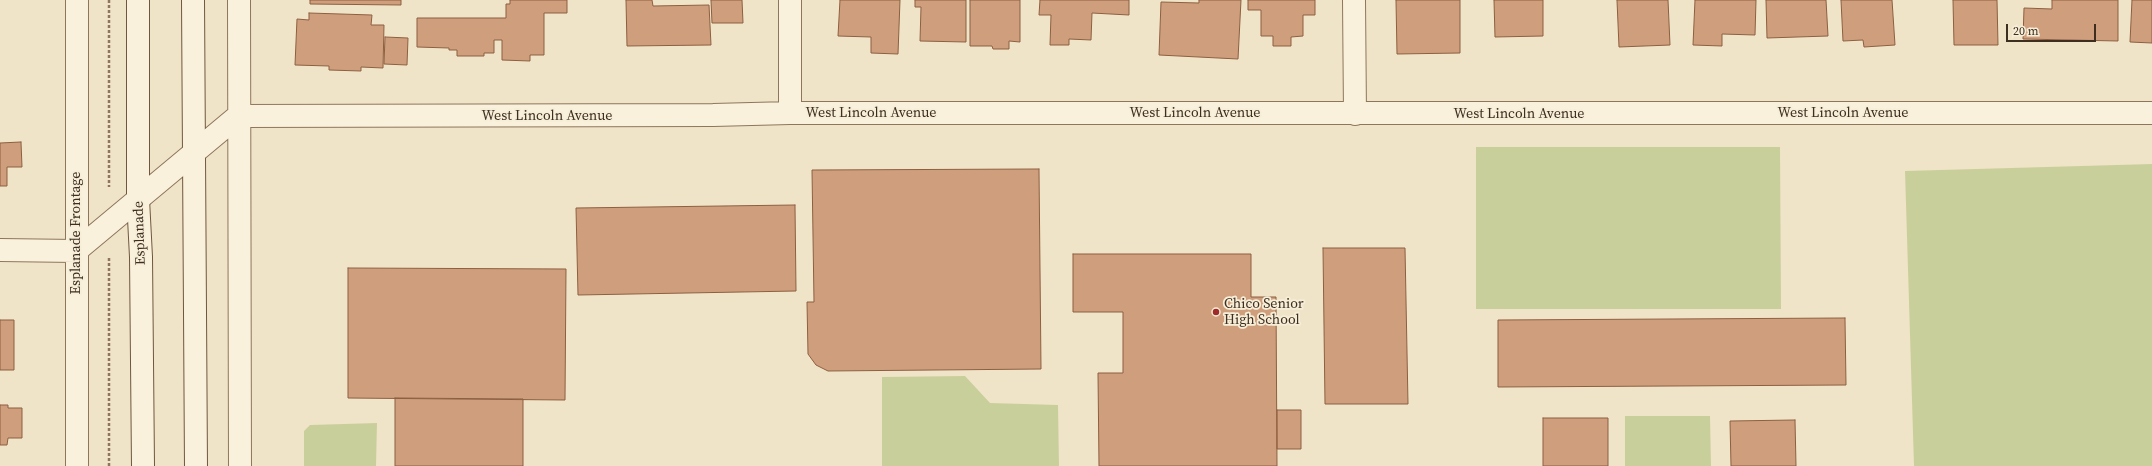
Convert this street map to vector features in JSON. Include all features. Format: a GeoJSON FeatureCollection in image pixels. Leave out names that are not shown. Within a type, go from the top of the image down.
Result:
{"type":"FeatureCollection","features":[{"type":"Feature","properties":{"kind":"street","name":"Esplanade Frontage"},"geometry":{"type":"LineString","coordinates":[[77,0],[77,466]]}},
{"type":"Feature","properties":{"kind":"street","name":"Esplanade"},"geometry":{"type":"LineString","coordinates":[[138,0],[138,199],[141,257],[143,466]]}},
{"type":"Feature","properties":{"kind":"street"},"geometry":{"type":"LineString","coordinates":[[193,0],[196,466]]}},
{"type":"Feature","properties":{"kind":"street"},"geometry":{"type":"LineString","coordinates":[[239,0],[238,116],[240,466]]}},
{"type":"Feature","properties":{"kind":"street"},"geometry":{"type":"LineString","coordinates":[[790,0],[790,113]]}},
{"type":"Feature","properties":{"kind":"street"},"geometry":{"type":"LineString","coordinates":[[1354,0],[1355,114]]}},
{"type":"Feature","properties":{"kind":"street","name":"West Lincoln Avenue"},"geometry":{"type":"LineString","coordinates":[[238,116],[705,115],[790,113],[2152,113]]}},
{"type":"Feature","properties":{"kind":"street"},"geometry":{"type":"LineString","coordinates":[[0,250],[76,250],[238,116]]}},
{"type":"Feature","properties":{"kind":"green space"},"geometry":{"type":"Polygon","coordinates":[[[1476,147],[1780,147],[1781,309],[1476,309],[1476,147]]]}},
{"type":"Feature","properties":{"kind":"green space"},"geometry":{"type":"Polygon","coordinates":[[[2152,164],[2152,466],[1914,466],[1905,171],[2152,164]]]}},
{"type":"Feature","properties":{"kind":"green space"},"geometry":{"type":"Polygon","coordinates":[[[965,376],[990,403],[1058,405],[1059,466],[882,466],[882,377],[965,376]]]}},
{"type":"Feature","properties":{"kind":"green space"},"geometry":{"type":"Polygon","coordinates":[[[1625,416],[1710,416],[1711,466],[1625,466],[1625,416]]]}},
{"type":"Feature","properties":{"kind":"green space"},"geometry":{"type":"Polygon","coordinates":[[[377,423],[376,466],[304,466],[304,431],[310,425],[377,423]]]}},
{"type":"Feature","properties":{"kind":"building"},"geometry":{"type":"Polygon","coordinates":[[[310,0],[401,0],[401,5],[310,4],[310,0]]]}},
{"type":"Feature","properties":{"kind":"building"},"geometry":{"type":"Polygon","coordinates":[[[510,0],[567,0],[567,13],[544,13],[544,55],[530,55],[530,61],[502,60],[502,40],[494,40],[494,53],[484,53],[484,56],[457,56],[457,50],[449,50],[449,48],[417,47],[417,18],[506,18],[506,4],[510,4],[510,0]]]}},
{"type":"Feature","properties":{"kind":"building"},"geometry":{"type":"Polygon","coordinates":[[[626,0],[652,0],[653,6],[709,5],[711,45],[627,46],[626,0]]]}},
{"type":"Feature","properties":{"kind":"building"},"geometry":{"type":"Polygon","coordinates":[[[711,0],[742,0],[743,23],[712,23],[711,0]]]}},
{"type":"Feature","properties":{"kind":"building"},"geometry":{"type":"Polygon","coordinates":[[[840,0],[900,0],[898,54],[871,53],[871,37],[838,36],[840,0]]]}},
{"type":"Feature","properties":{"kind":"building"},"geometry":{"type":"Polygon","coordinates":[[[915,0],[966,0],[966,42],[920,41],[921,7],[915,7],[915,0]]]}},
{"type":"Feature","properties":{"kind":"building"},"geometry":{"type":"Polygon","coordinates":[[[970,0],[1020,0],[1020,42],[1009,41],[1009,49],[993,49],[992,46],[970,46],[970,0]]]}},
{"type":"Feature","properties":{"kind":"building"},"geometry":{"type":"Polygon","coordinates":[[[1040,0],[1129,0],[1129,15],[1092,13],[1091,40],[1069,39],[1069,45],[1050,45],[1051,15],[1039,15],[1040,0]]]}},
{"type":"Feature","properties":{"kind":"building"},"geometry":{"type":"Polygon","coordinates":[[[1199,0],[1241,0],[1238,59],[1159,55],[1161,2],[1199,3],[1199,0]]]}},
{"type":"Feature","properties":{"kind":"building"},"geometry":{"type":"Polygon","coordinates":[[[1248,0],[1315,0],[1315,15],[1303,15],[1303,36],[1291,37],[1291,46],[1273,46],[1273,36],[1261,36],[1261,10],[1248,10],[1248,0]]]}},
{"type":"Feature","properties":{"kind":"building"},"geometry":{"type":"Polygon","coordinates":[[[1396,0],[1460,0],[1460,53],[1397,54],[1396,0]]]}},
{"type":"Feature","properties":{"kind":"building"},"geometry":{"type":"Polygon","coordinates":[[[1494,0],[1543,0],[1543,36],[1495,37],[1494,0]]]}},
{"type":"Feature","properties":{"kind":"building"},"geometry":{"type":"Polygon","coordinates":[[[1617,0],[1668,0],[1670,45],[1619,47],[1617,0]]]}},
{"type":"Feature","properties":{"kind":"building"},"geometry":{"type":"Polygon","coordinates":[[[1695,0],[1756,0],[1755,35],[1722,34],[1722,46],[1693,45],[1695,0]]]}},
{"type":"Feature","properties":{"kind":"building"},"geometry":{"type":"Polygon","coordinates":[[[1766,0],[1826,0],[1828,36],[1767,38],[1766,0]]]}},
{"type":"Feature","properties":{"kind":"building"},"geometry":{"type":"Polygon","coordinates":[[[1841,0],[1892,0],[1895,45],[1864,47],[1863,40],[1843,41],[1841,0]]]}},
{"type":"Feature","properties":{"kind":"building"},"geometry":{"type":"Polygon","coordinates":[[[1953,0],[1997,0],[1998,45],[1954,45],[1953,0]]]}},
{"type":"Feature","properties":{"kind":"building"},"geometry":{"type":"Polygon","coordinates":[[[2052,0],[2118,0],[2118,41],[2023,39],[2024,8],[2052,9],[2052,0]]]}},
{"type":"Feature","properties":{"kind":"building"},"geometry":{"type":"Polygon","coordinates":[[[2132,0],[2152,0],[2152,43],[2130,42],[2132,0]]]}},
{"type":"Feature","properties":{"kind":"building"},"geometry":{"type":"Polygon","coordinates":[[[309,13],[372,15],[371,25],[384,25],[383,68],[361,67],[361,71],[329,70],[329,66],[295,65],[297,19],[309,20],[309,13]]]}},
{"type":"Feature","properties":{"kind":"building"},"geometry":{"type":"Polygon","coordinates":[[[385,37],[408,38],[407,65],[384,64],[385,37]]]}},
{"type":"Feature","properties":{"kind":"building"},"geometry":{"type":"Polygon","coordinates":[[[21,142],[22,167],[7,167],[7,186],[0,186],[0,143],[21,142]]]}},
{"type":"Feature","properties":{"kind":"building"},"geometry":{"type":"Polygon","coordinates":[[[1039,169],[1041,369],[828,371],[816,365],[808,354],[807,302],[814,302],[812,170],[1039,169]]]}},
{"type":"Feature","properties":{"kind":"building"},"geometry":{"type":"Polygon","coordinates":[[[795,205],[796,291],[578,295],[576,208],[795,205]]]}},
{"type":"Feature","properties":{"kind":"building"},"geometry":{"type":"Polygon","coordinates":[[[1323,248],[1405,248],[1408,404],[1325,404],[1323,248]]]}},
{"type":"Feature","properties":{"kind":"building"},"geometry":{"type":"Polygon","coordinates":[[[1073,254],[1251,254],[1251,297],[1276,297],[1277,466],[1099,466],[1098,373],[1123,373],[1123,312],[1073,312],[1073,254]]]}},
{"type":"Feature","properties":{"kind":"building"},"geometry":{"type":"Polygon","coordinates":[[[348,268],[566,269],[565,400],[348,398],[348,268]]]}},
{"type":"Feature","properties":{"kind":"building"},"geometry":{"type":"Polygon","coordinates":[[[1845,318],[1846,385],[1498,387],[1498,320],[1845,318]]]}},
{"type":"Feature","properties":{"kind":"building"},"geometry":{"type":"Polygon","coordinates":[[[0,320],[14,320],[14,370],[0,370],[0,320]]]}},
{"type":"Feature","properties":{"kind":"building"},"geometry":{"type":"Polygon","coordinates":[[[395,398],[523,399],[523,466],[395,466],[395,398]]]}},
{"type":"Feature","properties":{"kind":"building"},"geometry":{"type":"Polygon","coordinates":[[[0,405],[8,405],[8,408],[22,408],[22,438],[8,438],[7,445],[0,445],[0,405]]]}},
{"type":"Feature","properties":{"kind":"building"},"geometry":{"type":"Polygon","coordinates":[[[1277,410],[1301,410],[1301,449],[1277,449],[1277,410]]]}},
{"type":"Feature","properties":{"kind":"building"},"geometry":{"type":"Polygon","coordinates":[[[1543,418],[1608,418],[1608,466],[1543,466],[1543,418]]]}},
{"type":"Feature","properties":{"kind":"building"},"geometry":{"type":"Polygon","coordinates":[[[1795,420],[1796,466],[1731,466],[1730,421],[1795,420]]]}},
{"type":"Feature","properties":{"kind":"place","name":"Chico Senior High School"},"geometry":{"type":"Point","coordinates":[1216,312]}}]}
